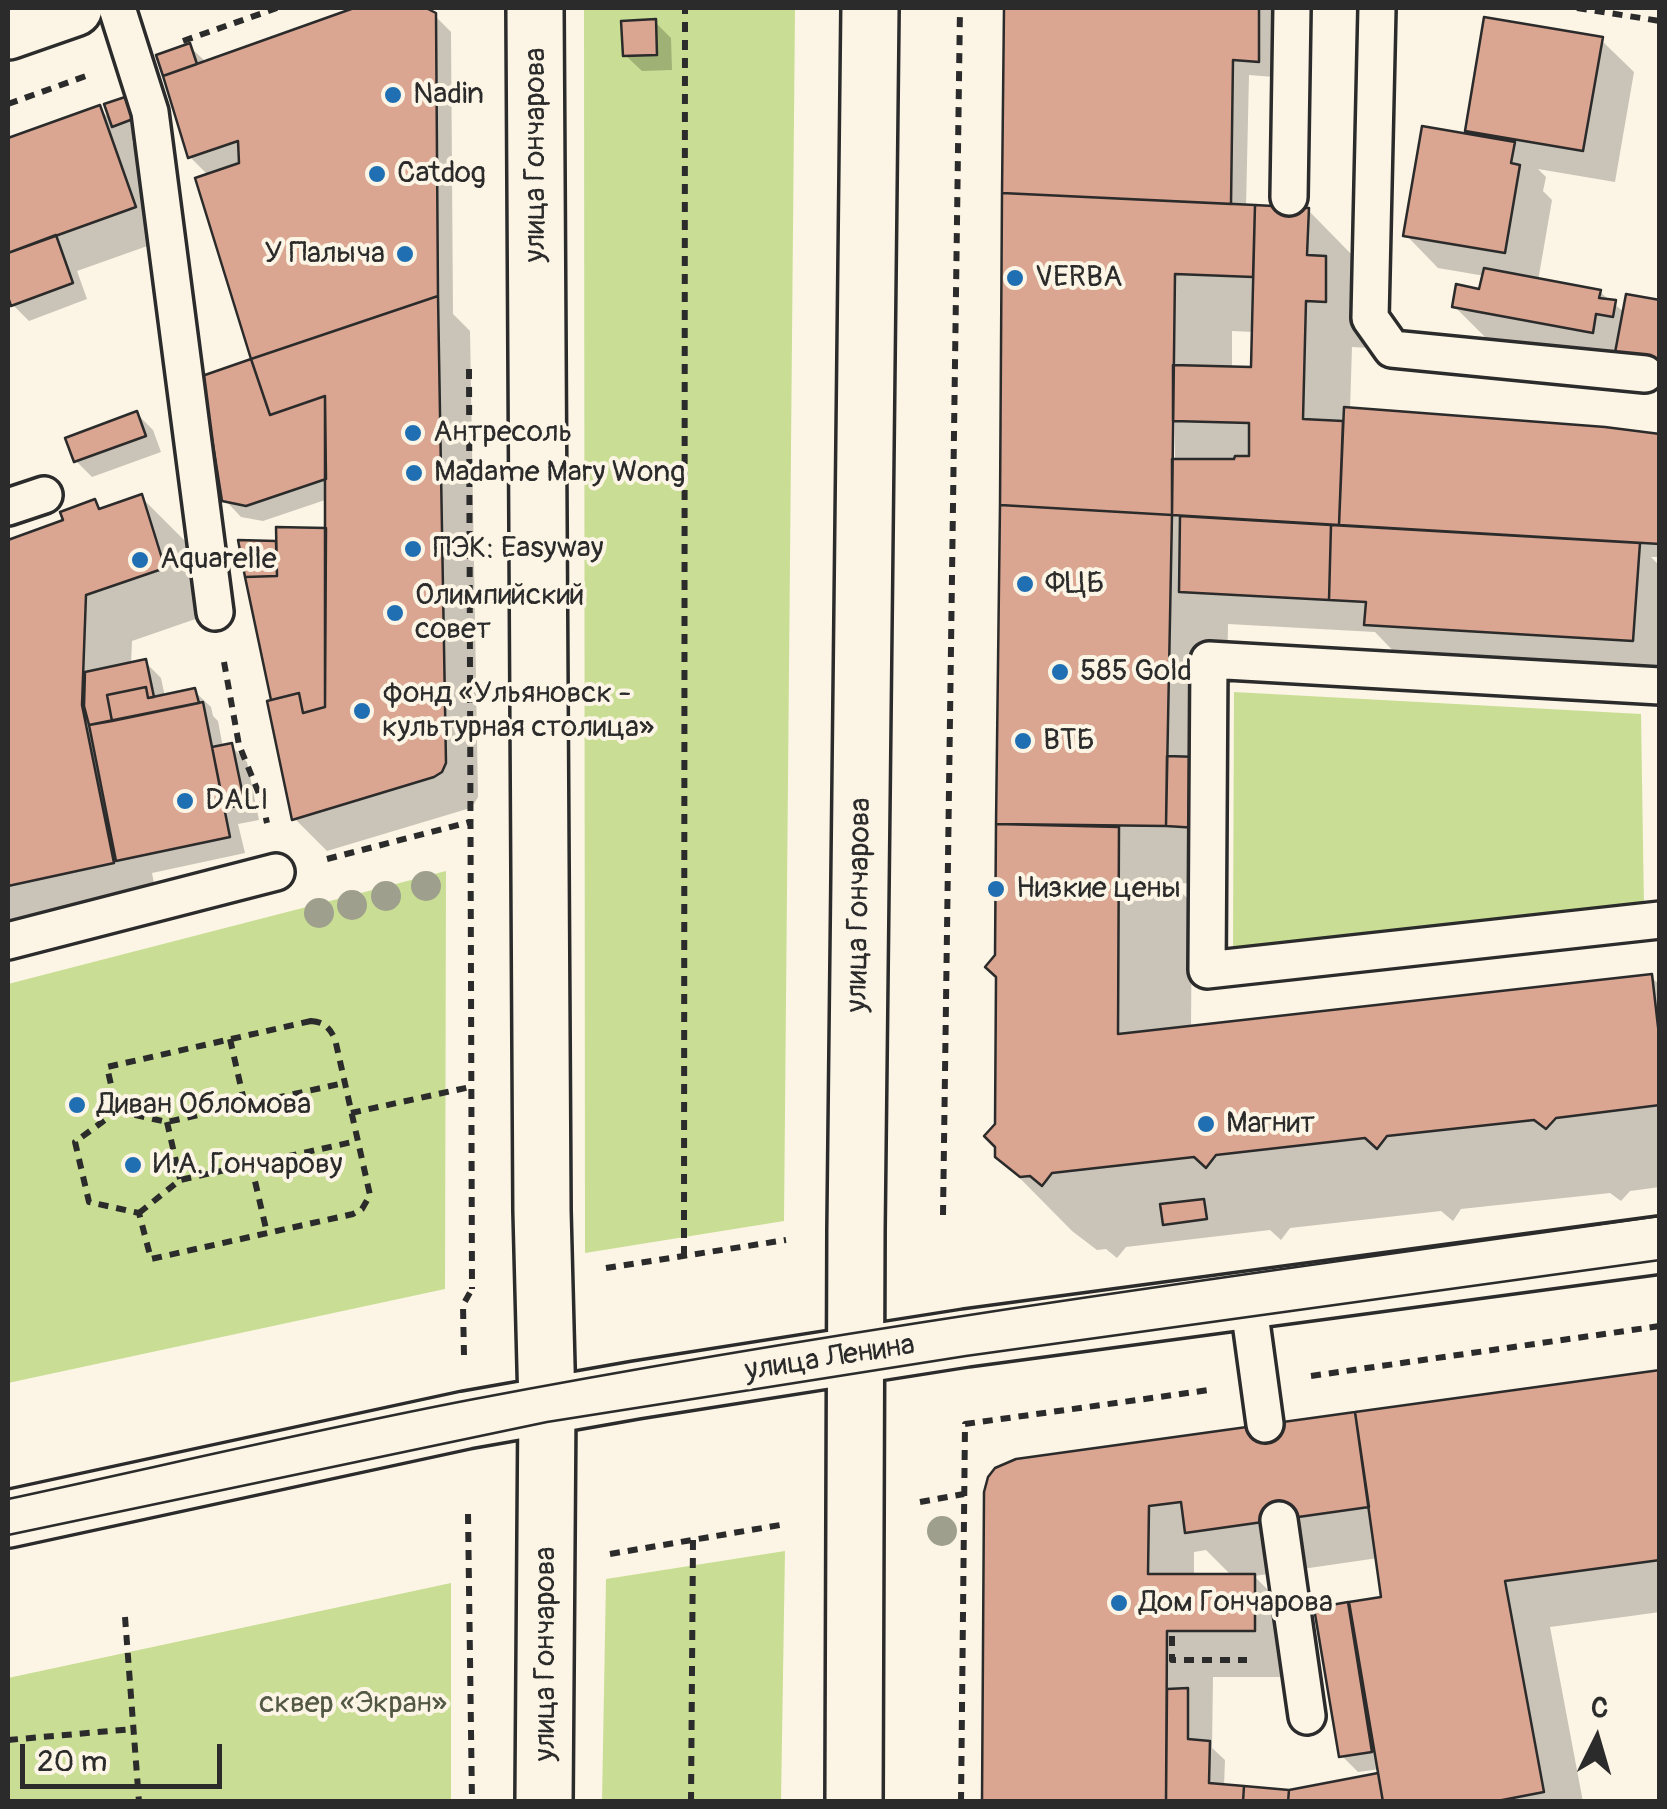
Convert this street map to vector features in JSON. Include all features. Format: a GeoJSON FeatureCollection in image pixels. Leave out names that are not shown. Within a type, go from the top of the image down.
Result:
{"type":"FeatureCollection","features":[{"type":"Feature","properties":{"kind":"main road"},"geometry":{"type":"LineString","coordinates":[[8,30],[74,8]]}},
{"type":"Feature","properties":{"kind":"main road","name":"улица Гончарова"},"geometry":{"type":"LineString","coordinates":[[535,8],[542,1212],[547,1404],[544,1802]]}},
{"type":"Feature","properties":{"kind":"main road","name":"улица Гончарова"},"geometry":{"type":"LineString","coordinates":[[854,1802],[870,8]]}},
{"type":"Feature","properties":{"kind":"main road","name":"улица Ленина"},"geometry":{"type":"LineString","coordinates":[[8,1519],[547,1404],[855,1354],[1660,1244]]}},
{"type":"Feature","properties":{"kind":"lane"},"geometry":{"type":"LineString","coordinates":[[117,8],[150,112],[215,612]]}},
{"type":"Feature","properties":{"kind":"lane"},"geometry":{"type":"LineString","coordinates":[[1289,197],[1292,8]]}},
{"type":"Feature","properties":{"kind":"lane"},"geometry":{"type":"LineString","coordinates":[[1377,8],[1370,318],[1392,348],[1645,374]]}},
{"type":"Feature","properties":{"kind":"lane"},"geometry":{"type":"LineString","coordinates":[[8,508],[44,495]]}},
{"type":"Feature","properties":{"kind":"lane"},"geometry":{"type":"LineString","coordinates":[[1660,686],[1210,660],[1208,970],[1660,920]]}},
{"type":"Feature","properties":{"kind":"lane"},"geometry":{"type":"LineString","coordinates":[[8,941],[276,872]]}},
{"type":"Feature","properties":{"kind":"lane"},"geometry":{"type":"LineString","coordinates":[[1248,1300],[1265,1424]]}},
{"type":"Feature","properties":{"kind":"lane"},"geometry":{"type":"LineString","coordinates":[[1279,1520],[1307,1716]]}},
{"type":"Feature","properties":{"kind":"path"},"geometry":{"type":"LineString","coordinates":[[684,1256],[685,8]]}},
{"type":"Feature","properties":{"kind":"path"},"geometry":{"type":"LineString","coordinates":[[943,1215],[960,8]]}},
{"type":"Feature","properties":{"kind":"path"},"geometry":{"type":"LineString","coordinates":[[1578,8],[1660,21]]}},
{"type":"Feature","properties":{"kind":"path"},"geometry":{"type":"LineString","coordinates":[[469,365],[472,1289]]}},
{"type":"Feature","properties":{"kind":"path"},"geometry":{"type":"LineString","coordinates":[[215,612],[238,745],[262,800],[276,872],[470,822]]}},
{"type":"Feature","properties":{"kind":"path"},"geometry":{"type":"LineString","coordinates":[[116,1111],[107,1067],[310,1021],[321,1022],[330,1028],[335,1039],[370,1195],[362,1209],[352,1214],[150,1259],[140,1212]]}},
{"type":"Feature","properties":{"kind":"path"},"geometry":{"type":"LineString","coordinates":[[230,1039],[245,1105]]}},
{"type":"Feature","properties":{"kind":"path"},"geometry":{"type":"LineString","coordinates":[[344,1083],[167,1122],[116,1111],[75,1142],[88,1202],[140,1212],[180,1180],[357,1141]]}},
{"type":"Feature","properties":{"kind":"path"},"geometry":{"type":"LineString","coordinates":[[351,1113],[470,1087]]}},
{"type":"Feature","properties":{"kind":"path"},"geometry":{"type":"LineString","coordinates":[[167,1122],[180,1180]]}},
{"type":"Feature","properties":{"kind":"path"},"geometry":{"type":"LineString","coordinates":[[251,1164],[267,1233]]}},
{"type":"Feature","properties":{"kind":"path"},"geometry":{"type":"LineString","coordinates":[[602,1268],[786,1240]]}},
{"type":"Feature","properties":{"kind":"path"},"geometry":{"type":"LineString","coordinates":[[463,1306],[464,1356]]}},
{"type":"Feature","properties":{"kind":"path"},"geometry":{"type":"LineString","coordinates":[[961,1802],[965,1424]]}},
{"type":"Feature","properties":{"kind":"path"},"geometry":{"type":"LineString","coordinates":[[920,1502],[964,1494]]}},
{"type":"Feature","properties":{"kind":"path"},"geometry":{"type":"LineString","coordinates":[[468,1514],[472,1802]]}},
{"type":"Feature","properties":{"kind":"path"},"geometry":{"type":"LineString","coordinates":[[606,1555],[786,1524]]}},
{"type":"Feature","properties":{"kind":"path"},"geometry":{"type":"LineString","coordinates":[[691,1802],[693,1540]]}},
{"type":"Feature","properties":{"kind":"path"},"geometry":{"type":"LineString","coordinates":[[124,1617],[138,1802]]}},
{"type":"Feature","properties":{"kind":"path"},"geometry":{"type":"LineString","coordinates":[[1172,1636],[1172,1660],[1201,1660]]}},
{"type":"Feature","properties":{"kind":"path"},"geometry":{"type":"LineString","coordinates":[[8,1740],[133,1729]]}},
{"type":"Feature","properties":{"kind":"green space"},"geometry":{"type":"Polygon","coordinates":[[[584,8],[795,8],[784,1221],[585,1253],[584,8]]]}},
{"type":"Feature","properties":{"kind":"green space"},"geometry":{"type":"Polygon","coordinates":[[[1234,692],[1641,714],[1644,908],[1233,947],[1234,692]]]}},
{"type":"Feature","properties":{"kind":"green space"},"geometry":{"type":"Polygon","coordinates":[[[446,871],[445,1289],[8,1383],[8,984],[446,871]]]}},
{"type":"Feature","properties":{"kind":"green space"},"geometry":{"type":"Polygon","coordinates":[[[785,1551],[781,1801],[602,1801],[606,1579],[785,1551]]]}},
{"type":"Feature","properties":{"kind":"green space","name":"сквер «Экран»"},"geometry":{"type":"Polygon","coordinates":[[[451,1583],[451,1801],[8,1801],[8,1678],[451,1583]]]}},
{"type":"Feature","properties":{"kind":"building"},"geometry":{"type":"Polygon","coordinates":[[[354,8],[426,8],[436,13],[438,296],[251,359],[195,178],[239,163],[238,141],[188,158],[163,76],[354,8]]]}},
{"type":"Feature","properties":{"kind":"building"},"geometry":{"type":"Polygon","coordinates":[[[1004,8],[1259,8],[1259,62],[1233,60],[1231,204],[1002,193],[1004,8]]]}},
{"type":"Feature","properties":{"kind":"building"},"geometry":{"type":"Polygon","coordinates":[[[1484,17],[1603,37],[1583,151],[1465,131],[1484,17]]]}},
{"type":"Feature","properties":{"kind":"building"},"geometry":{"type":"Polygon","coordinates":[[[656,19],[657,55],[623,56],[621,21],[656,19]]]}},
{"type":"Feature","properties":{"kind":"building"},"geometry":{"type":"Polygon","coordinates":[[[190,43],[197,64],[163,76],[156,55],[190,43]]]}},
{"type":"Feature","properties":{"kind":"building"},"geometry":{"type":"Polygon","coordinates":[[[125,97],[133,119],[112,127],[104,104],[125,97]]]}},
{"type":"Feature","properties":{"kind":"building"},"geometry":{"type":"Polygon","coordinates":[[[100,105],[136,207],[8,253],[8,138],[100,105]]]}},
{"type":"Feature","properties":{"kind":"building"},"geometry":{"type":"Polygon","coordinates":[[[1422,126],[1515,142],[1511,163],[1520,165],[1505,253],[1403,236],[1422,126]]]}},
{"type":"Feature","properties":{"kind":"building"},"geometry":{"type":"Polygon","coordinates":[[[1002,193],[1255,205],[1253,277],[1175,274],[1172,515],[1000,505],[1002,193]]]}},
{"type":"Feature","properties":{"kind":"building"},"geometry":{"type":"Polygon","coordinates":[[[1255,205],[1309,208],[1307,255],[1326,256],[1326,302],[1306,301],[1303,419],[1343,421],[1339,525],[1172,515],[1172,459],[1249,456],[1249,423],[1173,421],[1173,365],[1251,367],[1255,205]]]}},
{"type":"Feature","properties":{"kind":"building"},"geometry":{"type":"Polygon","coordinates":[[[56,235],[73,283],[11,306],[8,253],[56,235]]]}},
{"type":"Feature","properties":{"kind":"building"},"geometry":{"type":"Polygon","coordinates":[[[1484,268],[1601,290],[1599,298],[1616,300],[1613,317],[1596,314],[1593,333],[1452,307],[1456,284],[1479,289],[1484,268]]]}},
{"type":"Feature","properties":{"kind":"building"},"geometry":{"type":"Polygon","coordinates":[[[1626,294],[1660,300],[1660,365],[1614,358],[1626,294]]]}},
{"type":"Feature","properties":{"kind":"building"},"geometry":{"type":"Polygon","coordinates":[[[438,296],[446,763],[434,777],[292,820],[267,701],[299,693],[303,713],[325,707],[325,396],[270,415],[251,359],[438,296]]]}},
{"type":"Feature","properties":{"kind":"building"},"geometry":{"type":"Polygon","coordinates":[[[251,359],[270,415],[325,396],[326,479],[246,506],[222,501],[202,376],[251,359]]]}},
{"type":"Feature","properties":{"kind":"building"},"geometry":{"type":"Polygon","coordinates":[[[1344,407],[1660,434],[1660,544],[1339,525],[1344,407]]]}},
{"type":"Feature","properties":{"kind":"building"},"geometry":{"type":"Polygon","coordinates":[[[137,411],[146,436],[74,462],[65,438],[137,411]]]}},
{"type":"Feature","properties":{"kind":"building"},"geometry":{"type":"Polygon","coordinates":[[[142,494],[165,568],[86,595],[82,705],[114,863],[8,886],[8,540],[63,520],[60,512],[95,499],[99,509],[142,494]]]}},
{"type":"Feature","properties":{"kind":"building"},"geometry":{"type":"Polygon","coordinates":[[[1000,505],[1172,515],[1166,826],[996,824],[1000,505]]]}},
{"type":"Feature","properties":{"kind":"building"},"geometry":{"type":"Polygon","coordinates":[[[1180,516],[1331,525],[1329,600],[1179,592],[1180,516]]]}},
{"type":"Feature","properties":{"kind":"building"},"geometry":{"type":"Polygon","coordinates":[[[1331,525],[1640,543],[1633,641],[1364,625],[1366,602],[1329,600],[1331,525]]]}},
{"type":"Feature","properties":{"kind":"building"},"geometry":{"type":"Polygon","coordinates":[[[276,527],[326,528],[325,707],[303,713],[299,693],[271,700],[245,577],[277,576],[276,527]]]}},
{"type":"Feature","properties":{"kind":"building"},"geometry":{"type":"Polygon","coordinates":[[[238,540],[276,541],[277,576],[245,577],[238,540]]]}},
{"type":"Feature","properties":{"kind":"building"},"geometry":{"type":"Polygon","coordinates":[[[146,659],[154,697],[148,698],[146,687],[107,695],[112,721],[89,725],[84,706],[85,672],[146,659]]]}},
{"type":"Feature","properties":{"kind":"building"},"geometry":{"type":"Polygon","coordinates":[[[146,687],[148,698],[195,688],[199,703],[112,721],[107,695],[146,687]]]}},
{"type":"Feature","properties":{"kind":"building"},"geometry":{"type":"Polygon","coordinates":[[[203,702],[230,837],[116,861],[89,725],[203,702]]]}},
{"type":"Feature","properties":{"kind":"building"},"geometry":{"type":"Polygon","coordinates":[[[232,743],[245,805],[224,808],[212,747],[232,743]]]}},
{"type":"Feature","properties":{"kind":"building"},"geometry":{"type":"Polygon","coordinates":[[[1167,756],[1199,757],[1198,828],[1166,826],[1167,756]]]}},
{"type":"Feature","properties":{"kind":"building"},"geometry":{"type":"Polygon","coordinates":[[[996,824],[1119,827],[1118,1034],[1652,974],[1660,1044],[1660,1105],[1556,1118],[1546,1129],[1534,1120],[1387,1136],[1377,1149],[1365,1138],[1216,1155],[1206,1168],[1194,1157],[1052,1173],[1042,1186],[1030,1176],[1020,1177],[995,1157],[995,1147],[984,1136],[995,1124],[996,977],[985,967],[995,955],[996,824]]]}},
{"type":"Feature","properties":{"kind":"building"},"geometry":{"type":"Polygon","coordinates":[[[1204,1199],[1207,1219],[1163,1225],[1160,1204],[1204,1199]]]}},
{"type":"Feature","properties":{"kind":"building"},"geometry":{"type":"Polygon","coordinates":[[[1660,1370],[1660,1560],[1505,1581],[1544,1792],[1492,1802],[1383,1802],[1349,1602],[1381,1597],[1355,1412],[1660,1370]]]}},
{"type":"Feature","properties":{"kind":"building","name":"Дом Гончарова"},"geometry":{"type":"Polygon","coordinates":[[[1355,1412],[1369,1507],[1185,1533],[1181,1502],[1149,1506],[1148,1574],[1255,1574],[1255,1631],[1167,1631],[1166,1802],[982,1802],[984,1492],[995,1468],[1016,1459],[1355,1412]]]}},
{"type":"Feature","properties":{"kind":"building"},"geometry":{"type":"Polygon","coordinates":[[[1348,1602],[1372,1752],[1339,1757],[1314,1608],[1348,1602]]]}},
{"type":"Feature","properties":{"kind":"building"},"geometry":{"type":"Polygon","coordinates":[[[1188,1688],[1188,1739],[1210,1741],[1209,1783],[1244,1786],[1243,1802],[1166,1802],[1167,1689],[1188,1688]]]}},
{"type":"Feature","properties":{"kind":"building"},"geometry":{"type":"Polygon","coordinates":[[[1378,1773],[1383,1802],[1288,1802],[1289,1790],[1378,1773]]]}},
{"type":"Feature","properties":{"kind":"building"},"geometry":{"type":"Polygon","coordinates":[[[1244,1786],[1289,1790],[1288,1802],[1243,1802],[1244,1786]]]}},
{"type":"Feature","properties":{"kind":"tram line"},"geometry":{"type":"LineString","coordinates":[[8,1499],[353,1423],[765,1347],[1660,1216]]}},
{"type":"Feature","properties":{"kind":"tram line"},"geometry":{"type":"LineString","coordinates":[[8,1535],[547,1422],[966,1356],[1660,1260]]}},
{"type":"Feature","properties":{"kind":"place","name":"Nadin"},"geometry":{"type":"Point","coordinates":[393,95]}},
{"type":"Feature","properties":{"kind":"place","name":"Catdog"},"geometry":{"type":"Point","coordinates":[377,174]}},
{"type":"Feature","properties":{"kind":"place","name":"У Палыча"},"geometry":{"type":"Point","coordinates":[405,254]}},
{"type":"Feature","properties":{"kind":"place","name":"VERBA"},"geometry":{"type":"Point","coordinates":[1015,278]}},
{"type":"Feature","properties":{"kind":"place","name":"Антресоль"},"geometry":{"type":"Point","coordinates":[413,433]}},
{"type":"Feature","properties":{"kind":"place","name":"Madame Mary Wong"},"geometry":{"type":"Point","coordinates":[414,473]}},
{"type":"Feature","properties":{"kind":"place","name":"ПЭК: Easyway"},"geometry":{"type":"Point","coordinates":[413,549]}},
{"type":"Feature","properties":{"kind":"place","name":"Aquarelle"},"geometry":{"type":"Point","coordinates":[140,560]}},
{"type":"Feature","properties":{"kind":"place","name":"ФЦБ"},"geometry":{"type":"Point","coordinates":[1025,584]}},
{"type":"Feature","properties":{"kind":"place","name":"Олимпийский совет"},"geometry":{"type":"Point","coordinates":[395,613]}},
{"type":"Feature","properties":{"kind":"place","name":"585 Gold"},"geometry":{"type":"Point","coordinates":[1060,672]}},
{"type":"Feature","properties":{"kind":"place","name":"фонд «Ульяновск - культурная столица»"},"geometry":{"type":"Point","coordinates":[362,711]}},
{"type":"Feature","properties":{"kind":"place","name":"ВТБ"},"geometry":{"type":"Point","coordinates":[1023,741]}},
{"type":"Feature","properties":{"kind":"place","name":"DALI"},"geometry":{"type":"Point","coordinates":[185,801]}},
{"type":"Feature","properties":{"kind":"place","name":"Низкие цены"},"geometry":{"type":"Point","coordinates":[996,889]}},
{"type":"Feature","properties":{"kind":"place","name":"Диван Обломова"},"geometry":{"type":"Point","coordinates":[77,1105]}},
{"type":"Feature","properties":{"kind":"place","name":"Магнит"},"geometry":{"type":"Point","coordinates":[1206,1124]}},
{"type":"Feature","properties":{"kind":"place","name":"И.А. Гончарову"},"geometry":{"type":"Point","coordinates":[133,1165]}},
{"type":"Feature","properties":{"kind":"place","name":"Дом Гончарова"},"geometry":{"type":"Point","coordinates":[1119,1603]}}]}
